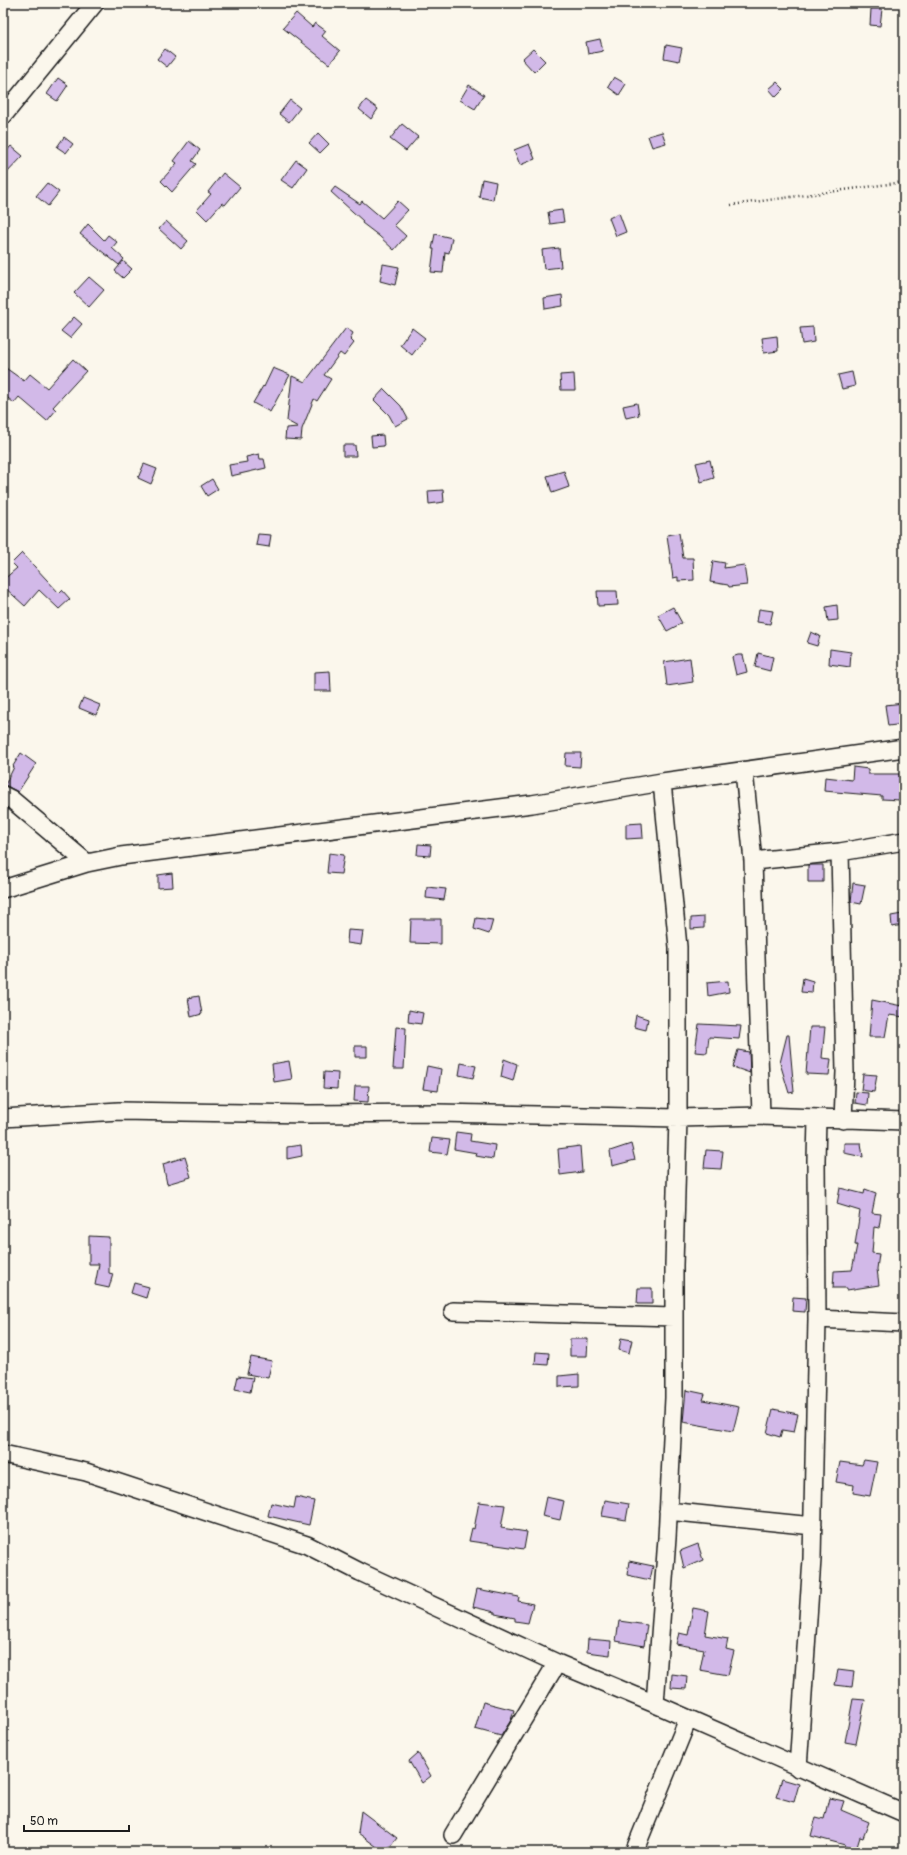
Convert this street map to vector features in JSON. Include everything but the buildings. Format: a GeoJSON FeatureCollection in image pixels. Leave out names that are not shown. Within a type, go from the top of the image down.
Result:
{"type":"FeatureCollection","features":[{"type":"Feature","properties":{"kind":"street"},"geometry":{"type":"LineString","coordinates":[[3,116],[95,3]]}},
{"type":"Feature","properties":{"kind":"street"},"geometry":{"type":"LineString","coordinates":[[3,889],[87,863],[121,856],[532,804],[662,782],[904,748]]}},
{"type":"Feature","properties":{"kind":"street"},"geometry":{"type":"LineString","coordinates":[[744,771],[752,861],[761,1116]]}},
{"type":"Feature","properties":{"kind":"street"},"geometry":{"type":"LineString","coordinates":[[655,1704],[674,1398],[678,1118],[678,947],[662,782]]}},
{"type":"Feature","properties":{"kind":"street"},"geometry":{"type":"LineString","coordinates":[[3,795],[11,799],[87,863]]}},
{"type":"Feature","properties":{"kind":"street"},"geometry":{"type":"LineString","coordinates":[[752,861],[840,852],[904,841]]}},
{"type":"Feature","properties":{"kind":"street"},"geometry":{"type":"LineString","coordinates":[[840,852],[845,1064],[843,1120]]}},
{"type":"Feature","properties":{"kind":"street"},"geometry":{"type":"LineString","coordinates":[[3,1118],[135,1111],[308,1114],[437,1113],[678,1118],[761,1116],[904,1121]]}},
{"type":"Feature","properties":{"kind":"street"},"geometry":{"type":"LineString","coordinates":[[798,1768],[813,1526],[817,1319],[816,1160],[818,1119]]}},
{"type":"Feature","properties":{"kind":"street"},"geometry":{"type":"LineString","coordinates":[[453,1311],[674,1318]]}},
{"type":"Feature","properties":{"kind":"street"},"geometry":{"type":"LineString","coordinates":[[817,1319],[904,1322]]}},
{"type":"Feature","properties":{"kind":"street"},"geometry":{"type":"LineString","coordinates":[[3,1454],[86,1472],[307,1545],[360,1572],[557,1663],[655,1704],[904,1814]]}},
{"type":"Feature","properties":{"kind":"street"},"geometry":{"type":"LineString","coordinates":[[668,1511],[813,1526]]}},
{"type":"Feature","properties":{"kind":"street"},"geometry":{"type":"LineString","coordinates":[[453,1835],[557,1663]]}},
{"type":"Feature","properties":{"kind":"street"},"geometry":{"type":"LineString","coordinates":[[634,1852],[688,1719]]}},
{"type":"Feature","properties":{"kind":"path"},"geometry":{"type":"LineString","coordinates":[[731,205],[904,182]]}}]}
